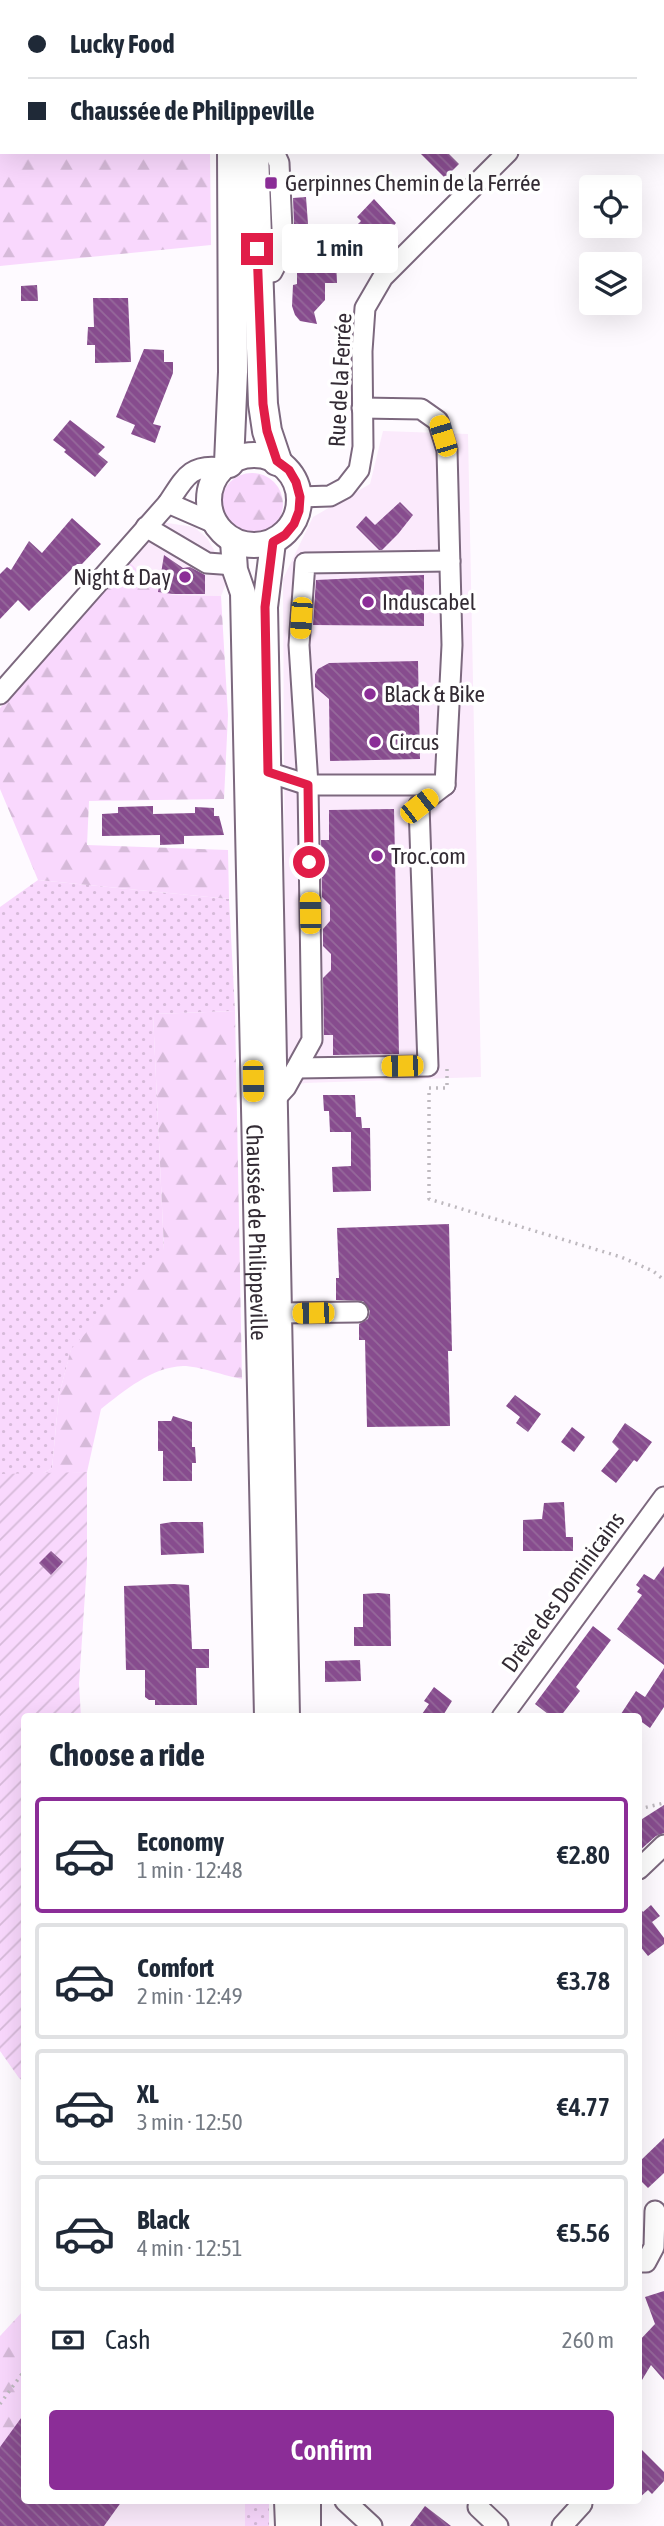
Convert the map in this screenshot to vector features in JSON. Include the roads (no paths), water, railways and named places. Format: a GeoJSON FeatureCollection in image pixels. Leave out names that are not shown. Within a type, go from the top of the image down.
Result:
{"type":"FeatureCollection","features":[{"type":"Feature","properties":{"kind":"highway"},"geometry":{"type":"LineString","coordinates":[[225,465],[233,372],[232,154]]}},
{"type":"Feature","properties":{"kind":"highway"},"geometry":{"type":"LineString","coordinates":[[254,154],[263,404],[267,431],[277,461]]}},
{"type":"Feature","properties":{"kind":"main road"},"geometry":{"type":"LineString","coordinates":[[253,455],[277,461],[289,470],[296,482],[300,497],[294,524],[285,535],[273,542],[260,546],[246,545],[234,553],[214,523],[209,507],[211,486],[225,465],[253,455]]}},
{"type":"Feature","properties":{"kind":"main road","name":"Chaussée de Philippeville"},"geometry":{"type":"LineString","coordinates":[[273,542],[265,607],[287,1713]]}},
{"type":"Feature","properties":{"kind":"main road","name":"Chaussée de Philippeville"},"geometry":{"type":"LineString","coordinates":[[234,553],[243,593],[267,1713]]}},
{"type":"Feature","properties":{"kind":"main road"},"geometry":{"type":"LineString","coordinates":[[287,2504],[288,2526]]}},
{"type":"Feature","properties":{"kind":"main road"},"geometry":{"type":"LineString","coordinates":[[308,2504],[308,2526]]}},
{"type":"Feature","properties":{"kind":"street"},"geometry":{"type":"LineString","coordinates":[[258,275],[272,271],[283,251],[279,163],[275,154]]}},
{"type":"Feature","properties":{"kind":"street","name":"Rue de la Ferrée"},"geometry":{"type":"LineString","coordinates":[[300,497],[330,496],[345,488],[359,470],[363,447],[362,351],[365,307],[383,277],[506,154]]}},
{"type":"Feature","properties":{"kind":"street"},"geometry":{"type":"LineString","coordinates":[[297,1068],[428,1066],[419,806],[445,785],[453,645],[447,450],[438,421],[421,409],[362,408]]}},
{"type":"Feature","properties":{"kind":"street"},"geometry":{"type":"LineString","coordinates":[[0,694],[167,503],[187,476],[206,466],[225,465]]}},
{"type":"Feature","properties":{"kind":"street"},"geometry":{"type":"LineString","coordinates":[[167,503],[214,523]]}},
{"type":"Feature","properties":{"kind":"street"},"geometry":{"type":"LineString","coordinates":[[146,527],[207,563],[234,553]]}},
{"type":"Feature","properties":{"kind":"street"},"geometry":{"type":"LineString","coordinates":[[275,1099],[286,1087],[312,1040],[308,785],[299,645],[305,563],[450,561]]}},
{"type":"Feature","properties":{"kind":"street"},"geometry":{"type":"LineString","coordinates":[[268,772],[308,785],[445,785]]}},
{"type":"Feature","properties":{"kind":"street"},"geometry":{"type":"LineString","coordinates":[[280,1313],[358,1312]]}},
{"type":"Feature","properties":{"kind":"street","name":"Drève des Dominicains"},"geometry":{"type":"LineString","coordinates":[[505,1713],[664,1497]]}},
{"type":"Feature","properties":{"kind":"street"},"geometry":{"type":"LineString","coordinates":[[642,1866],[664,1845]]}},
{"type":"Feature","properties":{"kind":"street"},"geometry":{"type":"LineString","coordinates":[[642,2222],[660,2207]]}},
{"type":"Feature","properties":{"kind":"street"},"geometry":{"type":"LineString","coordinates":[[642,2262],[646,2262],[654,2247],[660,2207]]}},
{"type":"Feature","properties":{"kind":"street"},"geometry":{"type":"LineString","coordinates":[[348,2504],[372,2526]]}},
{"type":"Feature","properties":{"kind":"street"},"geometry":{"type":"LineString","coordinates":[[562,2526],[582,2504]]}},
{"type":"Feature","properties":{"kind":"street"},"geometry":{"type":"LineString","coordinates":[[478,2507],[498,2526]]}},
{"type":"Feature","properties":{"kind":"place","name":"Gerpinnes Chemin de la Ferrée"},"geometry":{"type":"Point","coordinates":[271,183]}},
{"type":"Feature","properties":{"kind":"place","name":"Night & Day"},"geometry":{"type":"Point","coordinates":[185,577]}},
{"type":"Feature","properties":{"kind":"place","name":"Induscabel"},"geometry":{"type":"Point","coordinates":[368,602]}},
{"type":"Feature","properties":{"kind":"place","name":"Black & Bike"},"geometry":{"type":"Point","coordinates":[370,694]}},
{"type":"Feature","properties":{"kind":"place","name":"Circus"},"geometry":{"type":"Point","coordinates":[375,742]}},
{"type":"Feature","properties":{"kind":"place","name":"Troc.com"},"geometry":{"type":"Point","coordinates":[377,856]}}]}
